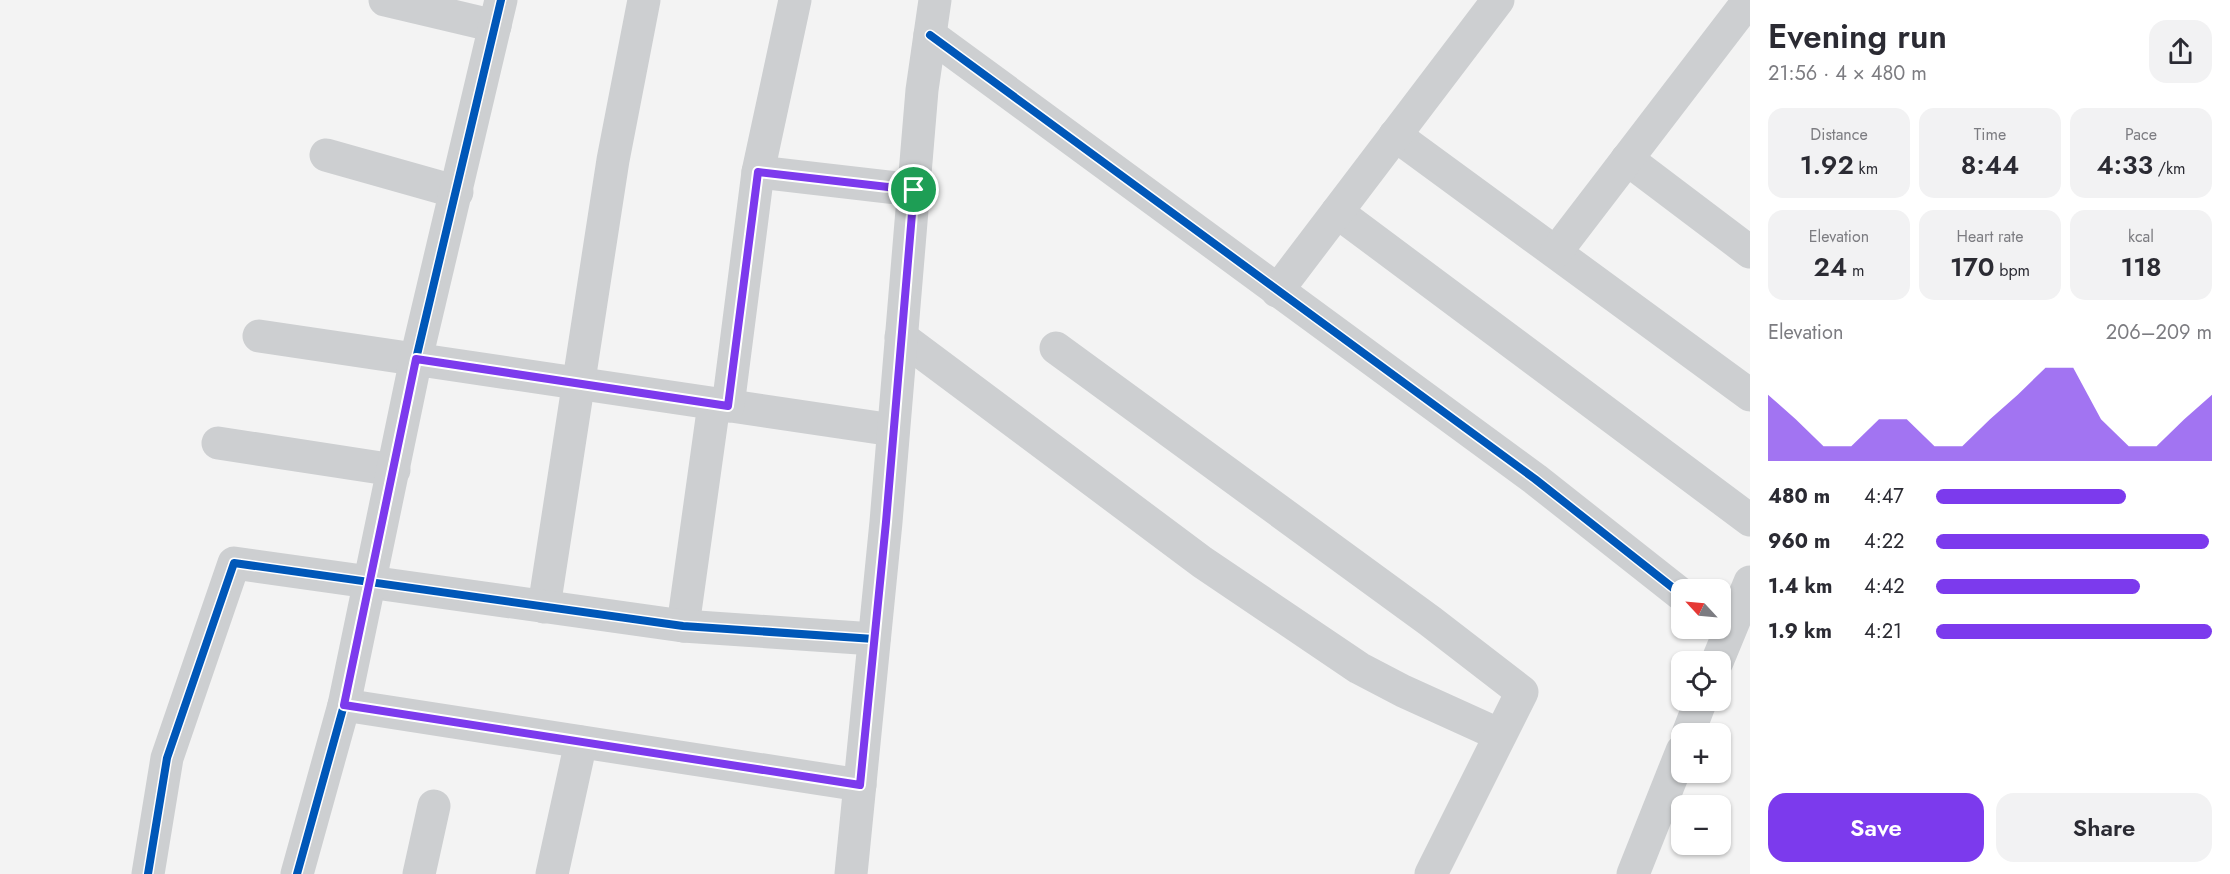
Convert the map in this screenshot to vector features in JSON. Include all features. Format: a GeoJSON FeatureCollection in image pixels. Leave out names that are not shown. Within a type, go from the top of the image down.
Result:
{"type":"FeatureCollection","features":[{"type":"Feature","properties":{"kind":"street"},"geometry":{"type":"LineString","coordinates":[[297,874],[344,705],[416,359],[498,13],[385,0]]}},
{"type":"Feature","properties":{"kind":"street"},"geometry":{"type":"LineString","coordinates":[[544,607],[613,160],[644,0]]}},
{"type":"Feature","properties":{"kind":"street"},"geometry":{"type":"LineString","coordinates":[[683,626],[758,172],[795,0]]}},
{"type":"Feature","properties":{"kind":"street"},"geometry":{"type":"LineString","coordinates":[[851,874],[894,430],[922,90],[935,0]]}},
{"type":"Feature","properties":{"kind":"street"},"geometry":{"type":"LineString","coordinates":[[1277,291],[1497,0]]}},
{"type":"Feature","properties":{"kind":"street"},"geometry":{"type":"LineString","coordinates":[[1556,252],[1749,0]]}},
{"type":"Feature","properties":{"kind":"street"},"geometry":{"type":"LineString","coordinates":[[930,35],[1534,479],[1671,586]]}},
{"type":"Feature","properties":{"kind":"street"},"geometry":{"type":"LineString","coordinates":[[1395,135],[1750,394]]}},
{"type":"Feature","properties":{"kind":"street"},"geometry":{"type":"LineString","coordinates":[[326,155],[457,192]]}},
{"type":"Feature","properties":{"kind":"street"},"geometry":{"type":"LineString","coordinates":[[1627,159],[1750,252]]}},
{"type":"Feature","properties":{"kind":"street"},"geometry":{"type":"LineString","coordinates":[[758,172],[914,190]]}},
{"type":"Feature","properties":{"kind":"street"},"geometry":{"type":"LineString","coordinates":[[1337,212],[1750,520]]}},
{"type":"Feature","properties":{"kind":"street"},"geometry":{"type":"LineString","coordinates":[[259,336],[894,430]]}},
{"type":"Feature","properties":{"kind":"street"},"geometry":{"type":"LineString","coordinates":[[901,337],[1202,562],[1359,668],[1403,692],[1500,735]]}},
{"type":"Feature","properties":{"kind":"street"},"geometry":{"type":"LineString","coordinates":[[1056,348],[1430,621],[1521,692],[1431,874]]}},
{"type":"Feature","properties":{"kind":"street"},"geometry":{"type":"LineString","coordinates":[[218,443],[394,470]]}},
{"type":"Feature","properties":{"kind":"street"},"geometry":{"type":"LineString","coordinates":[[148,874],[167,758],[234,562],[683,626],[874,639]]}},
{"type":"Feature","properties":{"kind":"street"},"geometry":{"type":"LineString","coordinates":[[1729,642],[1750,582]]}},
{"type":"Feature","properties":{"kind":"street"},"geometry":{"type":"LineString","coordinates":[[344,705],[860,785]]}},
{"type":"Feature","properties":{"kind":"street"},"geometry":{"type":"LineString","coordinates":[[552,874],[581,742]]}},
{"type":"Feature","properties":{"kind":"street"},"geometry":{"type":"LineString","coordinates":[[1633,874],[1671,779]]}},
{"type":"Feature","properties":{"kind":"street"},"geometry":{"type":"LineString","coordinates":[[419,874],[434,806]]}},
{"type":"Feature","properties":{"kind":"cycle path"},"geometry":{"type":"LineString","coordinates":[[297,874],[344,705],[416,359],[501,0]]}},
{"type":"Feature","properties":{"kind":"cycle path"},"geometry":{"type":"LineString","coordinates":[[930,35],[1535,479],[1671,586]]}},
{"type":"Feature","properties":{"kind":"cycle path"},"geometry":{"type":"LineString","coordinates":[[148,874],[167,758],[234,563],[683,626],[874,639]]}},
{"type":"Feature","properties":{"kind":"route"},"geometry":{"type":"LineString","coordinates":[[758,172],[914,190],[886,522],[860,785],[344,705],[416,359],[728,406],[758,172]]}}]}
